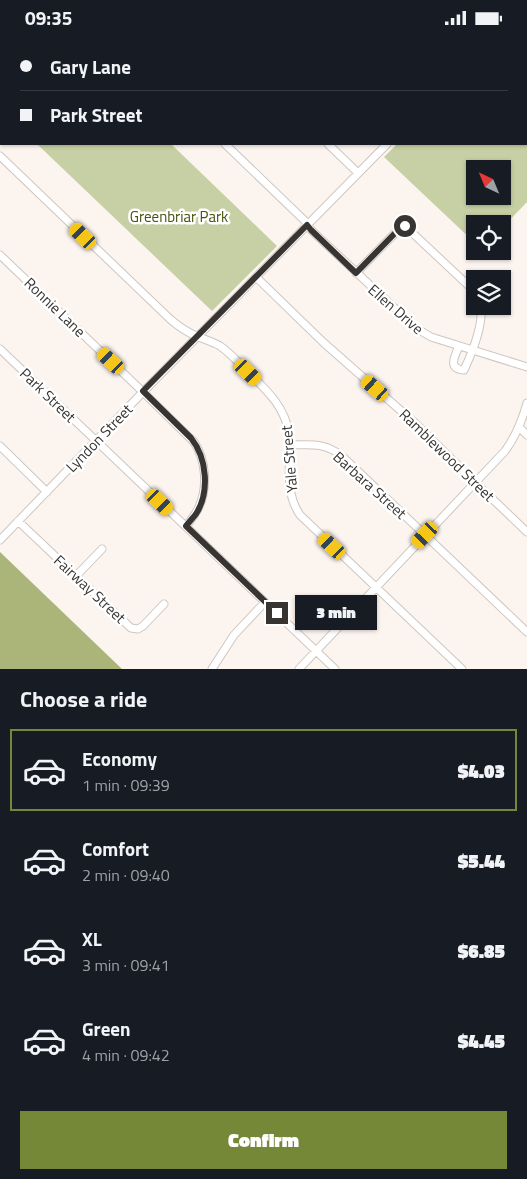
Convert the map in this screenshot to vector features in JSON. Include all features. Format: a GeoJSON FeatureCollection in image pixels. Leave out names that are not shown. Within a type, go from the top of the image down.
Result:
{"type":"FeatureCollection","features":[{"type":"Feature","properties":{"kind":"street","name":"Ellen Drive"},"geometry":{"type":"LineString","coordinates":[[226,145],[304,219],[311,230],[416,328],[431,337],[527,367]]}},
{"type":"Feature","properties":{"kind":"street"},"geometry":{"type":"LineString","coordinates":[[329,145],[358,173]]}},
{"type":"Feature","properties":{"kind":"street","name":"Lyndon Street"},"geometry":{"type":"LineString","coordinates":[[0,540],[143,391],[386,145]]}},
{"type":"Feature","properties":{"kind":"street","name":"Yale Street"},"geometry":{"type":"LineString","coordinates":[[0,155],[166,316],[197,337],[211,341],[226,351],[273,397],[286,419],[290,445],[289,485],[297,511],[305,521],[462,669]]}},
{"type":"Feature","properties":{"kind":"street"},"geometry":{"type":"LineString","coordinates":[[356,273],[401,227],[405,226],[466,283]]}},
{"type":"Feature","properties":{"kind":"street","name":"Ronnie Lane"},"geometry":{"type":"LineString","coordinates":[[0,255],[143,391],[197,446],[202,457],[205,474],[202,499],[196,514],[186,526]]}},
{"type":"Feature","properties":{"kind":"street","name":"Ramblewood Street"},"geometry":{"type":"LineString","coordinates":[[256,277],[324,343],[409,418],[527,532]]}},
{"type":"Feature","properties":{"kind":"street"},"geometry":{"type":"LineString","coordinates":[[459,346],[453,361],[455,367],[464,370],[473,350],[480,315]]}},
{"type":"Feature","properties":{"kind":"street","name":"Park Street"},"geometry":{"type":"LineString","coordinates":[[0,349],[335,669]]}},
{"type":"Feature","properties":{"kind":"street"},"geometry":{"type":"LineString","coordinates":[[299,669],[505,451],[519,427],[527,403]]}},
{"type":"Feature","properties":{"kind":"street"},"geometry":{"type":"LineString","coordinates":[[519,427],[527,435]]}},
{"type":"Feature","properties":{"kind":"street","name":"Barbara Street"},"geometry":{"type":"LineString","coordinates":[[290,445],[319,445],[336,452],[527,633]]}},
{"type":"Feature","properties":{"kind":"street"},"geometry":{"type":"LineString","coordinates":[[0,446],[47,492]]}},
{"type":"Feature","properties":{"kind":"street","name":"Fairway Street"},"geometry":{"type":"LineString","coordinates":[[18,521],[133,629],[143,626],[164,605]]}},
{"type":"Feature","properties":{"kind":"street"},"geometry":{"type":"LineString","coordinates":[[76,576],[102,549]]}},
{"type":"Feature","properties":{"kind":"street"},"geometry":{"type":"LineString","coordinates":[[212,669],[234,635],[265,602]]}},
{"type":"Feature","properties":{"kind":"green space","name":"Greenbriar Park"},"geometry":{"type":"Polygon","coordinates":[[[38,145],[172,145],[277,246],[212,311],[38,145]]]}},
{"type":"Feature","properties":{"kind":"green space"},"geometry":{"type":"Polygon","coordinates":[[[396,145],[527,145],[527,202],[511,219],[511,215],[466,215],[466,234],[384,157],[396,145]]]}},
{"type":"Feature","properties":{"kind":"green space"},"geometry":{"type":"Polygon","coordinates":[[[0,552],[122,669],[0,669],[0,552]]]}},
{"type":"Feature","properties":{"kind":"route"},"geometry":{"type":"LineString","coordinates":[[277,613],[186,526],[196,514],[202,499],[205,474],[202,457],[191,438],[143,391],[307,225],[356,273],[401,227],[405,226]]}}]}
